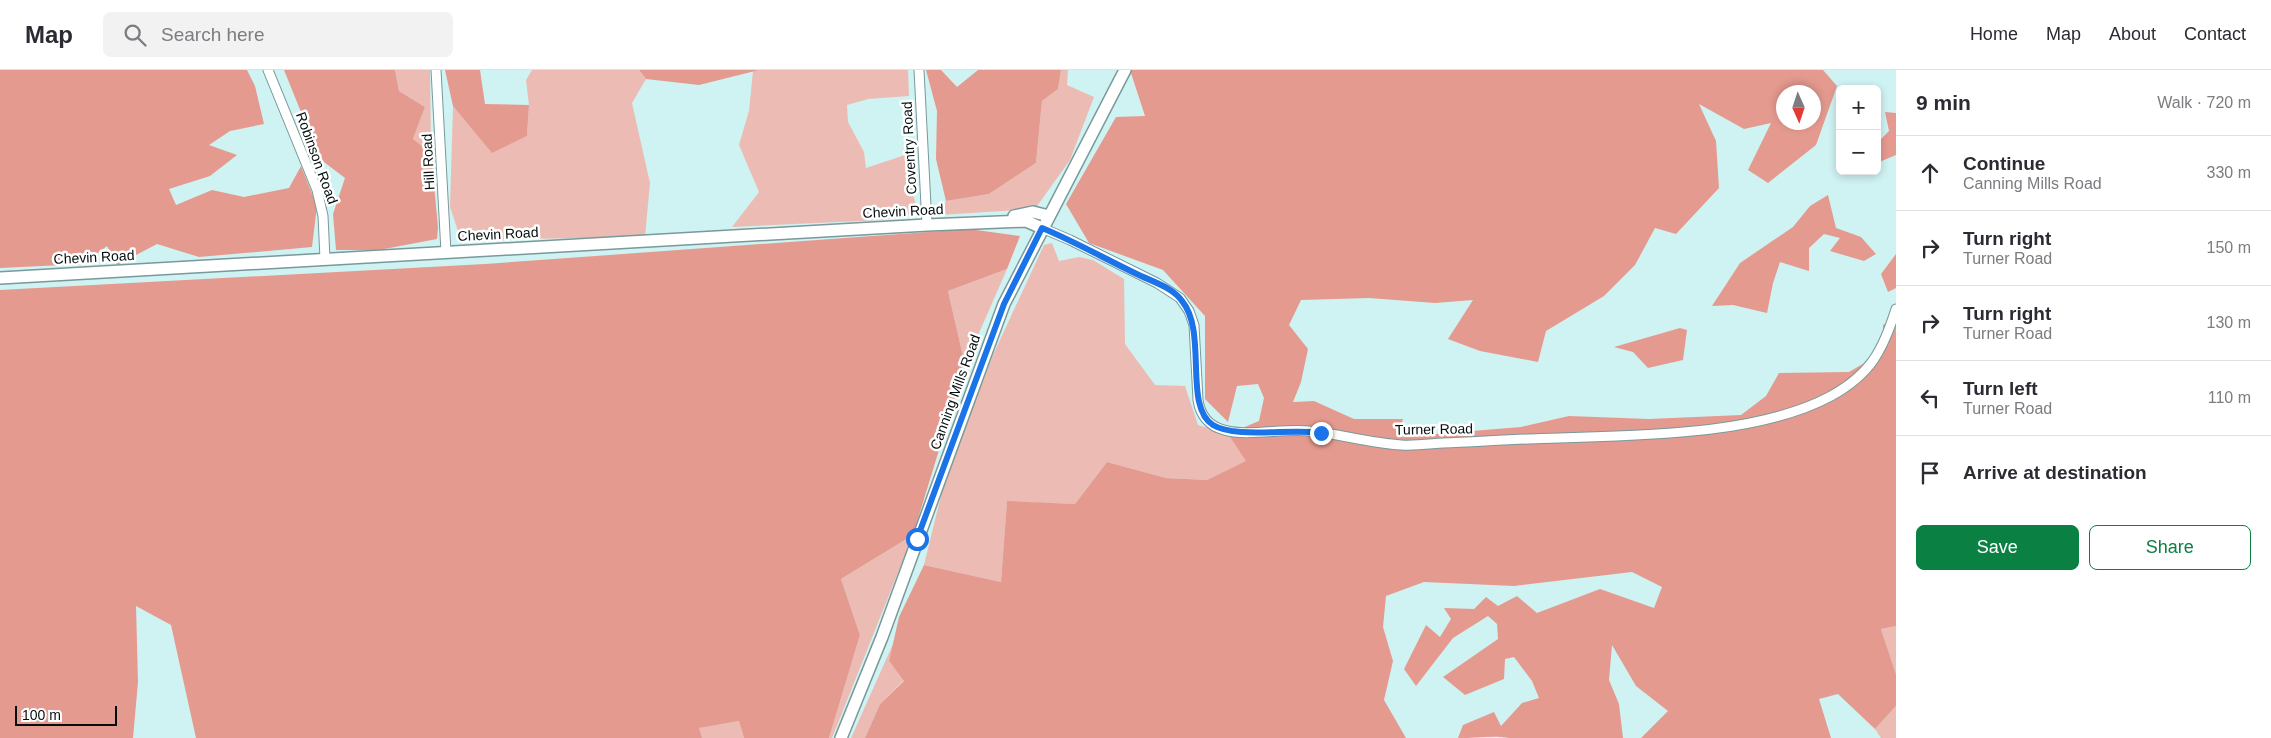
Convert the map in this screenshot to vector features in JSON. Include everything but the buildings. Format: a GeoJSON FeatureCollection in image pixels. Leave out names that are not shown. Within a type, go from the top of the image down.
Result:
{"type":"FeatureCollection","features":[{"type":"Feature","properties":{"kind":"main road","name":"Canning Mills Road"},"geometry":{"type":"LineString","coordinates":[[841,738],[882,638],[1004,304],[1125,70]]}},
{"type":"Feature","properties":{"kind":"main road","name":"Chevin Road"},"geometry":{"type":"LineString","coordinates":[[998,222],[1023,213],[1033,212],[1048,216]]}},
{"type":"Feature","properties":{"kind":"main road","name":"Chevin Road"},"geometry":{"type":"LineString","coordinates":[[0,278],[1026,220],[1042,228]]}},
{"type":"Feature","properties":{"kind":"street","name":"Robinson Road"},"geometry":{"type":"LineString","coordinates":[[268,70],[319,198],[323,216],[325,259]]}},
{"type":"Feature","properties":{"kind":"street","name":"Hill Road"},"geometry":{"type":"LineString","coordinates":[[436,70],[446,252]]}},
{"type":"Feature","properties":{"kind":"street","name":"Coventry Road"},"geometry":{"type":"LineString","coordinates":[[918,70],[927,225]]}},
{"type":"Feature","properties":{"kind":"street","name":"Turner Road"},"geometry":{"type":"LineString","coordinates":[[1042,228],[1157,283],[1180,298],[1189,310],[1194,325],[1199,405],[1206,420],[1212,425],[1228,431],[1308,431],[1401,445],[1697,431],[1763,419],[1812,405],[1833,395],[1870,368],[1881,350],[1896,309]]}},
{"type":"Feature","properties":{"kind":"shaded area"},"geometry":{"type":"Polygon","coordinates":[[[0,70],[247,70],[255,86],[264,124],[230,131],[209,145],[237,155],[210,176],[169,189],[176,205],[212,190],[244,197],[289,188],[301,166],[317,206],[312,247],[199,257],[157,244],[117,265],[107,246],[83,264],[0,268],[0,70]]]}},
{"type":"Feature","properties":{"kind":"shaded area"},"geometry":{"type":"Polygon","coordinates":[[[284,70],[395,70],[399,91],[425,107],[413,139],[431,153],[438,227],[437,239],[379,250],[336,250],[333,214],[345,178],[320,159],[284,70]]]}},
{"type":"Feature","properties":{"kind":"shaded area"},"geometry":{"type":"Polygon","coordinates":[[[395,70],[430,70],[431,153],[413,139],[425,107],[399,91],[395,70]]]}},
{"type":"Feature","properties":{"kind":"shaded area"},"geometry":{"type":"Polygon","coordinates":[[[445,70],[480,70],[485,104],[529,105],[527,136],[492,153],[453,106],[445,70]]]}},
{"type":"Feature","properties":{"kind":"shaded area"},"geometry":{"type":"Polygon","coordinates":[[[532,70],[639,70],[646,79],[632,103],[650,183],[645,237],[461,240],[450,207],[453,106],[493,152],[527,136],[529,105],[526,80],[532,70]]]}},
{"type":"Feature","properties":{"kind":"shaded area"},"geometry":{"type":"Polygon","coordinates":[[[639,70],[759,70],[699,85],[646,79],[639,70]]]}},
{"type":"Feature","properties":{"kind":"shaded area"},"geometry":{"type":"Polygon","coordinates":[[[908,70],[909,96],[868,99],[847,105],[848,122],[864,152],[866,168],[911,153],[913,194],[918,213],[882,220],[732,227],[759,192],[739,145],[749,111],[753,71],[908,70]]]}},
{"type":"Feature","properties":{"kind":"shaded area"},"geometry":{"type":"Polygon","coordinates":[[[926,70],[941,70],[957,87],[978,70],[1061,70],[1058,89],[1042,101],[1036,163],[989,194],[946,201],[936,159],[937,111],[926,70]]]}},
{"type":"Feature","properties":{"kind":"shaded area"},"geometry":{"type":"Polygon","coordinates":[[[1061,70],[1068,70],[1067,85],[1094,97],[1070,160],[1035,209],[939,215],[946,201],[989,194],[1036,163],[1042,101],[1058,89],[1061,70]]]}},
{"type":"Feature","properties":{"kind":"shaded area"},"geometry":{"type":"Polygon","coordinates":[[[1130,70],[1823,70],[1836,85],[1836,89],[1816,145],[1768,183],[1748,170],[1771,123],[1744,129],[1699,104],[1716,141],[1719,188],[1676,234],[1655,228],[1635,265],[1604,296],[1546,331],[1538,362],[1480,351],[1448,339],[1473,300],[1435,303],[1369,298],[1301,300],[1289,325],[1308,349],[1301,382],[1293,402],[1314,401],[1354,419],[1403,419],[1398,437],[1521,427],[1569,416],[1649,419],[1741,415],[1766,396],[1779,373],[1849,372],[1883,352],[1883,325],[1896,317],[1896,626],[1881,629],[1896,674],[1896,706],[1875,729],[1838,694],[1819,699],[1831,738],[1641,738],[1668,711],[1636,686],[1612,645],[1609,680],[1619,704],[1623,738],[1458,738],[1463,725],[1494,712],[1501,726],[1522,703],[1539,698],[1532,681],[1514,657],[1505,659],[1504,679],[1465,695],[1443,677],[1498,639],[1497,624],[1488,616],[1453,638],[1416,686],[1404,669],[1426,625],[1440,637],[1451,619],[1444,608],[1474,609],[1486,597],[1498,606],[1517,596],[1537,613],[1600,589],[1654,608],[1662,587],[1632,572],[1514,586],[1424,582],[1386,596],[1383,627],[1393,661],[1384,700],[1406,738],[865,738],[880,704],[904,681],[889,661],[899,617],[924,565],[1001,582],[1007,501],[1075,504],[1107,462],[1166,478],[1207,480],[1246,461],[1228,434],[1259,421],[1264,398],[1258,384],[1237,386],[1228,422],[1205,399],[1205,316],[1163,270],[1089,243],[1066,204],[1116,117],[1145,116],[1130,70]]]}},
{"type":"Feature","properties":{"kind":"shaded area"},"geometry":{"type":"Polygon","coordinates":[[[1885,112],[1896,113],[1896,155],[1881,161],[1881,139],[1889,131],[1885,112]]]}},
{"type":"Feature","properties":{"kind":"shaded area"},"geometry":{"type":"Polygon","coordinates":[[[1828,195],[1836,228],[1861,237],[1876,254],[1864,261],[1830,251],[1840,238],[1824,234],[1809,248],[1809,271],[1780,262],[1773,283],[1767,313],[1733,305],[1712,306],[1740,263],[1793,227],[1810,206],[1828,195]]]}},
{"type":"Feature","properties":{"kind":"shaded area"},"geometry":{"type":"Polygon","coordinates":[[[969,229],[1020,236],[1007,269],[948,291],[965,365],[913,535],[841,579],[860,635],[829,738],[744,738],[739,721],[699,728],[702,738],[196,738],[171,625],[136,606],[138,682],[133,738],[0,738],[0,290],[485,264],[969,229]]]}},
{"type":"Feature","properties":{"kind":"shaded area"},"geometry":{"type":"Polygon","coordinates":[[[1052,243],[1059,261],[1079,257],[1093,260],[1124,279],[1125,344],[1155,385],[1185,386],[1198,425],[1228,434],[1247,461],[1207,480],[1166,478],[1107,462],[1075,504],[1007,502],[1001,582],[924,565],[946,475],[993,355],[1044,245],[1052,243]]]}},
{"type":"Feature","properties":{"kind":"shaded area"},"geometry":{"type":"Polygon","coordinates":[[[1896,254],[1896,288],[1888,292],[1881,274],[1896,254]]]}},
{"type":"Feature","properties":{"kind":"shaded area"},"geometry":{"type":"Polygon","coordinates":[[[1007,269],[965,365],[948,291],[1007,269]]]}},
{"type":"Feature","properties":{"kind":"shaded area"},"geometry":{"type":"Polygon","coordinates":[[[1680,328],[1687,330],[1683,360],[1648,368],[1633,352],[1614,347],[1680,328]]]}},
{"type":"Feature","properties":{"kind":"shaded area"},"geometry":{"type":"Polygon","coordinates":[[[913,535],[832,738],[829,738],[860,635],[841,579],[913,535]]]}},
{"type":"Feature","properties":{"kind":"shaded area"},"geometry":{"type":"Polygon","coordinates":[[[1896,626],[1896,674],[1881,629],[1896,626]]]}},
{"type":"Feature","properties":{"kind":"shaded area"},"geometry":{"type":"Polygon","coordinates":[[[893,644],[889,661],[904,680],[880,704],[865,738],[851,738],[893,644]]]}},
{"type":"Feature","properties":{"kind":"shaded area"},"geometry":{"type":"Polygon","coordinates":[[[1896,706],[1896,738],[1881,738],[1875,729],[1896,706]]]}},
{"type":"Feature","properties":{"kind":"shaded area"},"geometry":{"type":"Polygon","coordinates":[[[739,721],[744,738],[702,738],[698,728],[739,721]]]}},
{"type":"Feature","properties":{"kind":"route"},"geometry":{"type":"LineString","coordinates":[[917,539],[979,366],[1012,286],[1042,228],[1157,283],[1180,298],[1189,310],[1194,325],[1199,405],[1206,420],[1212,425],[1228,431],[1308,431],[1321,433]]}}]}
